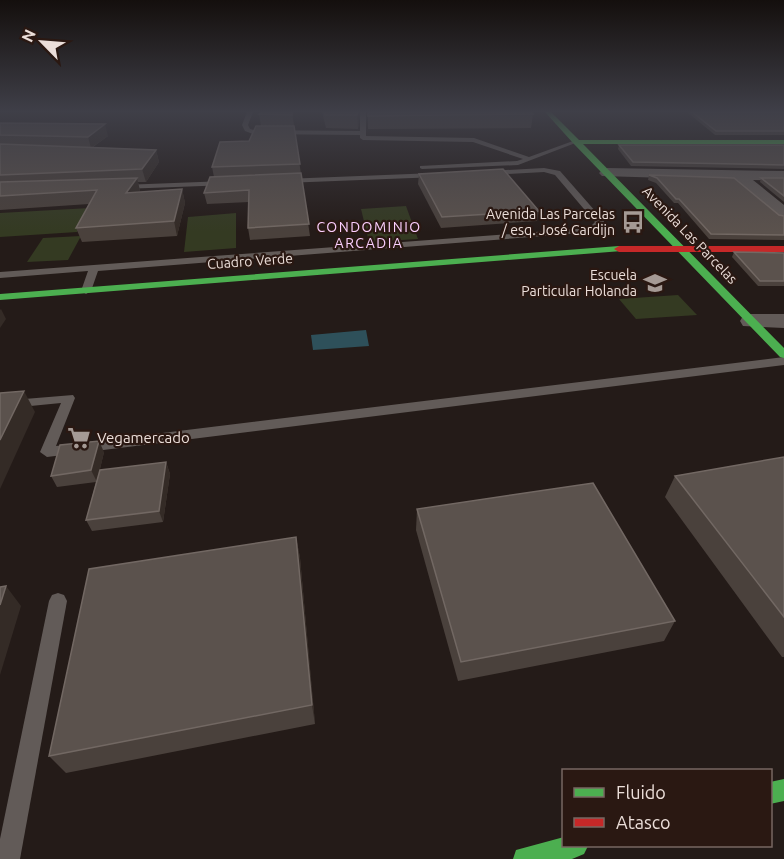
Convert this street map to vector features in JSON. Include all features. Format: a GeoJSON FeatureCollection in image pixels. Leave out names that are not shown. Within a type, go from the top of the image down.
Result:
{"type":"FeatureCollection","features":[{"type":"Feature","properties":{"kind":"street","name":"Avenida Las Parcelas"},"geometry":{"type":"LineString","coordinates":[[585,152],[784,354]]}},
{"type":"Feature","properties":{"kind":"street"},"geometry":{"type":"LineString","coordinates":[[607,173],[784,176]]}},
{"type":"Feature","properties":{"kind":"street"},"geometry":{"type":"LineString","coordinates":[[737,175],[784,214]]}},
{"type":"Feature","properties":{"kind":"street","name":"Cuadro Verde"},"geometry":{"type":"LineString","coordinates":[[0,297],[646,247],[784,249]]}},
{"type":"Feature","properties":{"kind":"street"},"geometry":{"type":"LineString","coordinates":[[752,321],[784,321]]}},
{"type":"Feature","properties":{"kind":"street"},"geometry":{"type":"LineString","coordinates":[[525,859],[572,847]]}},
{"type":"Feature","properties":{"kind":"lane"},"geometry":{"type":"LineString","coordinates":[[510,152],[530,159]]}},
{"type":"Feature","properties":{"kind":"lane"},"geometry":{"type":"LineString","coordinates":[[286,172],[518,163],[548,152]]}},
{"type":"Feature","properties":{"kind":"lane"},"geometry":{"type":"LineString","coordinates":[[0,275],[582,232],[592,230],[600,222],[557,173],[551,171],[276,181]]}},
{"type":"Feature","properties":{"kind":"lane"},"geometry":{"type":"LineString","coordinates":[[117,188],[229,179],[204,175]]}},
{"type":"Feature","properties":{"kind":"lane"},"geometry":{"type":"LineString","coordinates":[[86,291],[94,268]]}},
{"type":"Feature","properties":{"kind":"lane"},"geometry":{"type":"LineString","coordinates":[[0,405],[69,398],[47,452],[784,362]]}},
{"type":"Feature","properties":{"kind":"lane"},"geometry":{"type":"LineString","coordinates":[[8,859],[58,600]]}},
{"type":"Feature","properties":{"kind":"green space"},"geometry":{"type":"Polygon","coordinates":[[[406,206],[418,239],[369,242],[361,209],[406,206]]]}},
{"type":"Feature","properties":{"kind":"green space"},"geometry":{"type":"Polygon","coordinates":[[[90,208],[77,232],[0,237],[0,213],[90,208]]]}},
{"type":"Feature","properties":{"kind":"green space"},"geometry":{"type":"Polygon","coordinates":[[[236,213],[236,248],[184,252],[188,217],[236,213]]]}},
{"type":"Feature","properties":{"kind":"green space"},"geometry":{"type":"Polygon","coordinates":[[[81,236],[68,260],[27,262],[43,238],[81,236]]]}},
{"type":"Feature","properties":{"kind":"green space"},"geometry":{"type":"Polygon","coordinates":[[[678,295],[697,315],[636,319],[619,299],[678,295]]]}},
{"type":"Feature","properties":{"kind":"water"},"geometry":{"type":"Polygon","coordinates":[[[366,330],[369,346],[313,350],[311,335],[366,330]]]}},
{"type":"Feature","properties":{"kind":"building"},"geometry":{"type":"Polygon","coordinates":[[[0,152],[154,152],[142,169],[0,175],[0,152]]]}},
{"type":"Feature","properties":{"kind":"building"},"geometry":{"type":"Polygon","coordinates":[[[217,152],[298,152],[300,164],[212,167],[217,152]]]}},
{"type":"Feature","properties":{"kind":"building"},"geometry":{"type":"Polygon","coordinates":[[[625,152],[784,152],[784,165],[633,162],[625,152]]]}},
{"type":"Feature","properties":{"kind":"building"},"geometry":{"type":"Polygon","coordinates":[[[503,169],[539,211],[442,217],[419,174],[503,169]]]}},
{"type":"Feature","properties":{"kind":"building"},"geometry":{"type":"Polygon","coordinates":[[[301,173],[309,224],[248,228],[249,190],[204,193],[210,177],[301,173]]]}},
{"type":"Feature","properties":{"kind":"building"},"geometry":{"type":"Polygon","coordinates":[[[649,175],[734,178],[779,215],[784,216],[784,235],[711,234],[657,178],[649,175]]]}},
{"type":"Feature","properties":{"kind":"building"},"geometry":{"type":"Polygon","coordinates":[[[137,178],[126,193],[182,189],[174,221],[76,228],[97,190],[0,196],[0,182],[137,178]]]}},
{"type":"Feature","properties":{"kind":"building"},"geometry":{"type":"Polygon","coordinates":[[[761,178],[784,178],[784,196],[761,178]]]}},
{"type":"Feature","properties":{"kind":"building"},"geometry":{"type":"Polygon","coordinates":[[[734,252],[784,253],[784,281],[760,281],[734,252]]]}},
{"type":"Feature","properties":{"kind":"building"},"geometry":{"type":"Polygon","coordinates":[[[24,391],[0,440],[0,393],[24,391]]]}},
{"type":"Feature","properties":{"kind":"building"},"geometry":{"type":"Polygon","coordinates":[[[99,441],[91,470],[51,476],[60,445],[99,441]]]}},
{"type":"Feature","properties":{"kind":"building"},"geometry":{"type":"Polygon","coordinates":[[[784,457],[784,617],[675,476],[784,457]]]}},
{"type":"Feature","properties":{"kind":"building"},"geometry":{"type":"Polygon","coordinates":[[[166,462],[159,511],[86,520],[100,470],[166,462]]]}},
{"type":"Feature","properties":{"kind":"building"},"geometry":{"type":"Polygon","coordinates":[[[593,483],[675,621],[461,662],[417,509],[593,483]]]}},
{"type":"Feature","properties":{"kind":"building"},"geometry":{"type":"Polygon","coordinates":[[[296,537],[312,705],[49,756],[89,569],[296,537]]]}},
{"type":"Feature","properties":{"kind":"building"},"geometry":{"type":"Polygon","coordinates":[[[6,586],[0,605],[0,587],[6,586]]]}},
{"type":"Feature","properties":{"kind":"traffic: fast"},"geometry":{"type":"LineString","coordinates":[[587,152],[784,355]]}},
{"type":"Feature","properties":{"kind":"traffic: fast"},"geometry":{"type":"LineString","coordinates":[[0,297],[619,249]]}},
{"type":"Feature","properties":{"kind":"traffic: fast"},"geometry":{"type":"LineString","coordinates":[[772,793],[784,790]]}},
{"type":"Feature","properties":{"kind":"traffic: fast"},"geometry":{"type":"LineString","coordinates":[[525,859],[572,847]]}},
{"type":"Feature","properties":{"kind":"traffic: jam"},"geometry":{"type":"LineString","coordinates":[[619,249],[784,249]]}},
{"type":"Feature","properties":{"kind":"place","name":"Avenida Las Parcelas / esq. José Cardijn"},"geometry":{"type":"Point","coordinates":[633,222]}},
{"type":"Feature","properties":{"kind":"place","name":"Escuela Particular Holanda"},"geometry":{"type":"Point","coordinates":[655,283]}},
{"type":"Feature","properties":{"kind":"place","name":"Vegamercado"},"geometry":{"type":"Point","coordinates":[79,438]}},
{"type":"Feature","properties":{"kind":"district","name":"CONDOMINIO ARCADIA"},"geometry":{"type":"Point","coordinates":[369,236]}}]}
